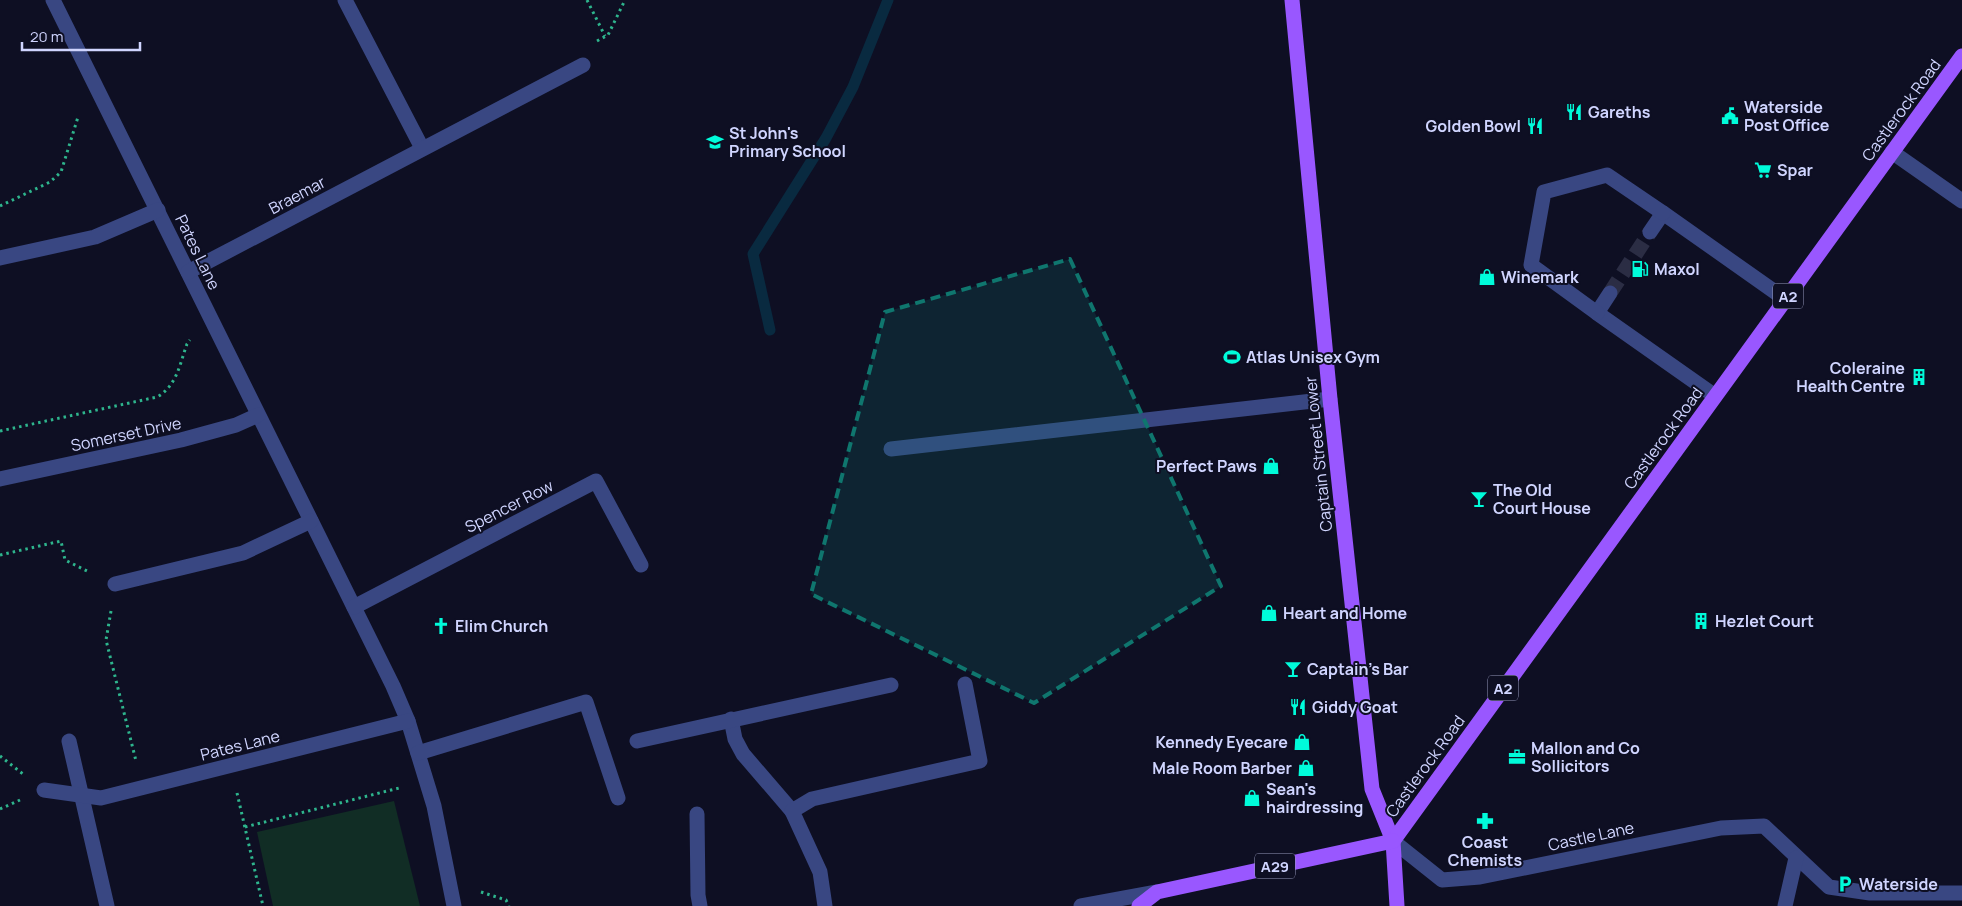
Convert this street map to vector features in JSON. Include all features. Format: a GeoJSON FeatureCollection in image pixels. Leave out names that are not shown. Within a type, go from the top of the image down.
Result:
{"type":"FeatureCollection","features":[{"type":"Feature","properties":{"kind":"main road","name":"Captain Street Lower"},"geometry":{"type":"LineString","coordinates":[[1292,0],[1330,399],[1372,790],[1393,841],[1398,906]]}},
{"type":"Feature","properties":{"kind":"main road","name":"Castlerock Road"},"geometry":{"type":"LineString","coordinates":[[1393,841],[1962,56]]}},
{"type":"Feature","properties":{"kind":"main road","name":"A29"},"geometry":{"type":"LineString","coordinates":[[1140,906],[1157,892],[1393,841]]}},
{"type":"Feature","properties":{"kind":"street","name":"Pates Lane"},"geometry":{"type":"LineString","coordinates":[[53,0],[394,686],[408,721],[434,806],[454,906]]}},
{"type":"Feature","properties":{"kind":"street"},"geometry":{"type":"LineString","coordinates":[[345,0],[422,148]]}},
{"type":"Feature","properties":{"kind":"street","name":"Braemar"},"geometry":{"type":"LineString","coordinates":[[188,272],[583,65]]}},
{"type":"Feature","properties":{"kind":"street"},"geometry":{"type":"LineString","coordinates":[[1892,152],[1962,201]]}},
{"type":"Feature","properties":{"kind":"street"},"geometry":{"type":"LineString","coordinates":[[1715,396],[1530,264],[1544,192],[1607,175],[1786,299]]}},
{"type":"Feature","properties":{"kind":"street"},"geometry":{"type":"LineString","coordinates":[[0,258],[95,237],[158,210]]}},
{"type":"Feature","properties":{"kind":"street"},"geometry":{"type":"LineString","coordinates":[[1650,232],[1663,213]]}},
{"type":"Feature","properties":{"kind":"street"},"geometry":{"type":"LineString","coordinates":[[1597,313],[1610,293]]}},
{"type":"Feature","properties":{"kind":"street"},"geometry":{"type":"LineString","coordinates":[[891,449],[1330,399]]}},
{"type":"Feature","properties":{"kind":"street","name":"Somerset Drive"},"geometry":{"type":"LineString","coordinates":[[0,479],[181,440],[236,425],[258,415]]}},
{"type":"Feature","properties":{"kind":"street","name":"Spencer Row"},"geometry":{"type":"LineString","coordinates":[[354,607],[596,481],[641,565]]}},
{"type":"Feature","properties":{"kind":"street"},"geometry":{"type":"LineString","coordinates":[[116,584],[243,553],[311,521]]}},
{"type":"Feature","properties":{"kind":"street"},"geometry":{"type":"LineString","coordinates":[[792,811],[812,799],[980,761],[965,684]]}},
{"type":"Feature","properties":{"kind":"street"},"geometry":{"type":"LineString","coordinates":[[637,741],[891,686]]}},
{"type":"Feature","properties":{"kind":"street"},"geometry":{"type":"LineString","coordinates":[[418,753],[586,702],[618,798]]}},
{"type":"Feature","properties":{"kind":"street"},"geometry":{"type":"LineString","coordinates":[[730,720],[735,739],[743,754],[792,811],[820,872],[825,906]]}},
{"type":"Feature","properties":{"kind":"street","name":"Pates Lane"},"geometry":{"type":"LineString","coordinates":[[44,790],[101,798],[408,721]]}},
{"type":"Feature","properties":{"kind":"street"},"geometry":{"type":"LineString","coordinates":[[69,741],[107,906]]}},
{"type":"Feature","properties":{"kind":"street"},"geometry":{"type":"LineString","coordinates":[[697,814],[698,895],[700,906]]}},
{"type":"Feature","properties":{"kind":"street","name":"Castle Lane"},"geometry":{"type":"LineString","coordinates":[[1393,841],[1442,880],[1480,877],[1720,828],[1764,826],[1829,887],[1870,893],[1962,893]]}},
{"type":"Feature","properties":{"kind":"street"},"geometry":{"type":"LineString","coordinates":[[1785,906],[1796,858]]}},
{"type":"Feature","properties":{"kind":"street"},"geometry":{"type":"LineString","coordinates":[[1081,906],[1157,892]]}},
{"type":"Feature","properties":{"kind":"path"},"geometry":{"type":"LineString","coordinates":[[587,0],[605,36]]}},
{"type":"Feature","properties":{"kind":"path"},"geometry":{"type":"LineString","coordinates":[[583,65],[592,44],[608,35],[625,0]]}},
{"type":"Feature","properties":{"kind":"path"},"geometry":{"type":"LineString","coordinates":[[0,206],[50,182],[61,172],[78,116],[98,91]]}},
{"type":"Feature","properties":{"kind":"path"},"geometry":{"type":"LineString","coordinates":[[0,431],[158,397],[166,392],[174,382],[187,344],[209,314]]}},
{"type":"Feature","properties":{"kind":"path"},"geometry":{"type":"LineString","coordinates":[[0,555],[61,541],[65,560],[116,584],[106,640],[142,788]]}},
{"type":"Feature","properties":{"kind":"path"},"geometry":{"type":"LineString","coordinates":[[230,765],[263,906]]}},
{"type":"Feature","properties":{"kind":"path"},"geometry":{"type":"LineString","coordinates":[[245,827],[426,781]]}},
{"type":"Feature","properties":{"kind":"highlighted area"},"geometry":{"type":"Polygon","coordinates":[[[1070,259],[1221,586],[1034,703],[811,594],[885,312],[1070,259]]]}},
{"type":"Feature","properties":{"kind":"green space"},"geometry":{"type":"Polygon","coordinates":[[[394,801],[420,906],[273,906],[257,832],[394,801]]]}},
{"type":"Feature","properties":{"kind":"waterway"},"geometry":{"type":"LineString","coordinates":[[770,330],[753,254],[826,138],[853,87],[888,0]]}},
{"type":"Feature","properties":{"kind":"tunnel"},"geometry":{"type":"LineString","coordinates":[[1610,293],[1650,232]]}},
{"type":"Feature","properties":{"kind":"place","name":"Gareths"},"geometry":{"type":"Point","coordinates":[1574,112]}},
{"type":"Feature","properties":{"kind":"place","name":"Waterside Post Office"},"geometry":{"type":"Point","coordinates":[1730,116]}},
{"type":"Feature","properties":{"kind":"place","name":"Golden Bowl"},"geometry":{"type":"Point","coordinates":[1535,126]}},
{"type":"Feature","properties":{"kind":"place","name":"St John's Primary School"},"geometry":{"type":"Point","coordinates":[715,142]}},
{"type":"Feature","properties":{"kind":"place","name":"Spar"},"geometry":{"type":"Point","coordinates":[1763,170]}},
{"type":"Feature","properties":{"kind":"place","name":"Maxol"},"geometry":{"type":"Point","coordinates":[1640,269]}},
{"type":"Feature","properties":{"kind":"place","name":"Winemark"},"geometry":{"type":"Point","coordinates":[1487,277]}},
{"type":"Feature","properties":{"kind":"place","name":"Atlas Unisex Gym"},"geometry":{"type":"Point","coordinates":[1232,357]}},
{"type":"Feature","properties":{"kind":"place","name":"Coleraine Health Centre"},"geometry":{"type":"Point","coordinates":[1919,377]}},
{"type":"Feature","properties":{"kind":"place","name":"Perfect Paws"},"geometry":{"type":"Point","coordinates":[1271,466]}},
{"type":"Feature","properties":{"kind":"place","name":"The Old Court House"},"geometry":{"type":"Point","coordinates":[1479,499]}},
{"type":"Feature","properties":{"kind":"place","name":"Heart and Home"},"geometry":{"type":"Point","coordinates":[1269,613]}},
{"type":"Feature","properties":{"kind":"place","name":"Hezlet Court"},"geometry":{"type":"Point","coordinates":[1701,621]}},
{"type":"Feature","properties":{"kind":"place","name":"Elim Church"},"geometry":{"type":"Point","coordinates":[441,626]}},
{"type":"Feature","properties":{"kind":"place","name":"Captain's Bar"},"geometry":{"type":"Point","coordinates":[1293,669]}},
{"type":"Feature","properties":{"kind":"place","name":"Giddy Goat"},"geometry":{"type":"Point","coordinates":[1298,707]}},
{"type":"Feature","properties":{"kind":"place","name":"Kennedy Eyecare"},"geometry":{"type":"Point","coordinates":[1302,742]}},
{"type":"Feature","properties":{"kind":"place","name":"Mallon and Co Sollicitors"},"geometry":{"type":"Point","coordinates":[1517,757]}},
{"type":"Feature","properties":{"kind":"place","name":"Male Room Barber"},"geometry":{"type":"Point","coordinates":[1306,768]}},
{"type":"Feature","properties":{"kind":"place","name":"Sean's hairdressing"},"geometry":{"type":"Point","coordinates":[1252,798]}},
{"type":"Feature","properties":{"kind":"place","name":"Coast Chemists"},"geometry":{"type":"Point","coordinates":[1485,821]}},
{"type":"Feature","properties":{"kind":"place","name":"Waterside"},"geometry":{"type":"Point","coordinates":[1845,884]}}]}
